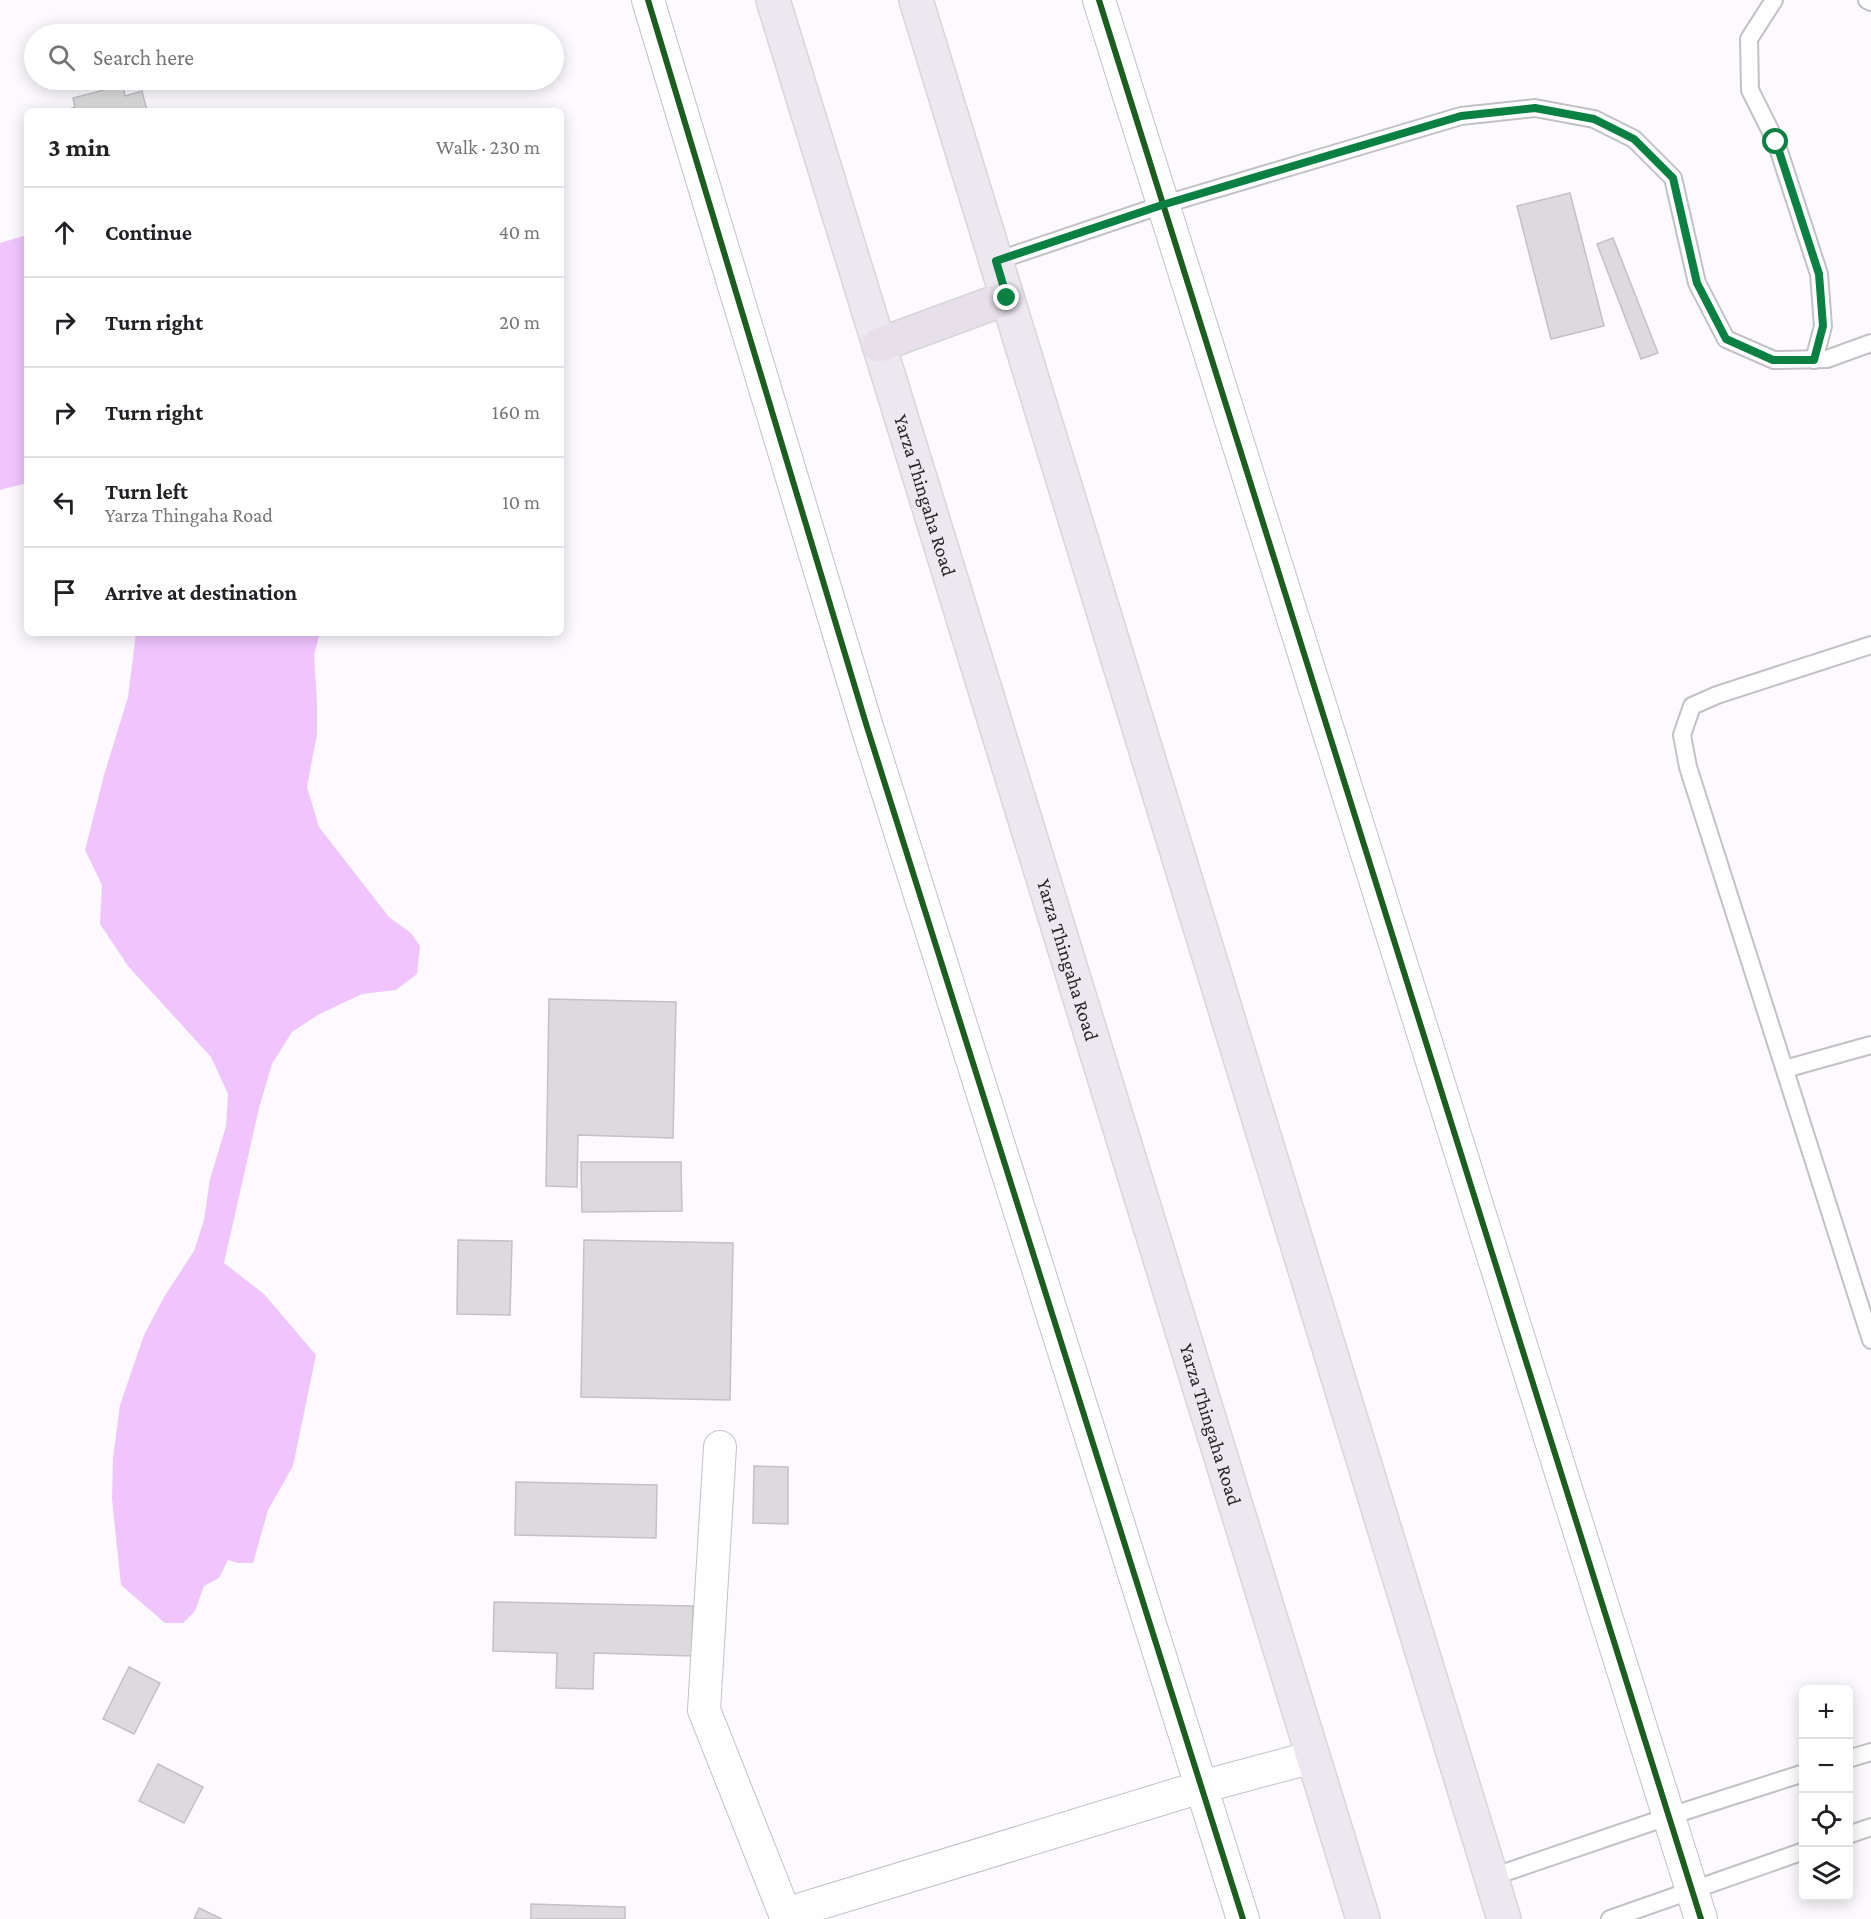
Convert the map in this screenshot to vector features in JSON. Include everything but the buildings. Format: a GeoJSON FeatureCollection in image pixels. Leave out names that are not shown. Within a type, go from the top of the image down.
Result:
{"type":"FeatureCollection","features":[{"type":"Feature","properties":{"kind":"highway"},"geometry":{"type":"LineString","coordinates":[[879,345],[1007,298]]}},
{"type":"Feature","properties":{"kind":"main road","name":"Yarza Thingaha Road"},"geometry":{"type":"LineString","coordinates":[[773,0],[1363,1919]]}},
{"type":"Feature","properties":{"kind":"main road"},"geometry":{"type":"LineString","coordinates":[[915,0],[1504,1919]]}},
{"type":"Feature","properties":{"kind":"street"},"geometry":{"type":"LineString","coordinates":[[648,0],[867,727],[1243,1919]]}},
{"type":"Feature","properties":{"kind":"street"},"geometry":{"type":"LineString","coordinates":[[1100,0],[1162,205],[1697,1905]]}},
{"type":"Feature","properties":{"kind":"street"},"geometry":{"type":"LineString","coordinates":[[720,1446],[704,1710],[785,1916],[1201,1787],[1313,1757]]}},
{"type":"Feature","properties":{"kind":"lane"},"geometry":{"type":"LineString","coordinates":[[1774,0],[1749,39],[1750,90],[1776,142],[1819,274],[1823,326],[1814,360]]}},
{"type":"Feature","properties":{"kind":"lane"},"geometry":{"type":"LineString","coordinates":[[996,261],[1162,205],[1461,116],[1535,108],[1594,119],[1634,139],[1673,178],[1697,283],[1726,339],[1773,360],[1827,359],[1871,343]]}},
{"type":"Feature","properties":{"kind":"lane"},"geometry":{"type":"LineString","coordinates":[[1871,645],[1717,695],[1692,706],[1682,735],[1688,767],[1871,1340]]}},
{"type":"Feature","properties":{"kind":"lane"},"geometry":{"type":"LineString","coordinates":[[1785,1069],[1871,1045]]}},
{"type":"Feature","properties":{"kind":"lane"},"geometry":{"type":"LineString","coordinates":[[1853,1757],[1871,1752]]}},
{"type":"Feature","properties":{"kind":"lane"},"geometry":{"type":"LineString","coordinates":[[1492,1877],[1799,1774]]}},
{"type":"Feature","properties":{"kind":"lane"},"geometry":{"type":"LineString","coordinates":[[1853,1833],[1871,1827]]}},
{"type":"Feature","properties":{"kind":"lane"},"geometry":{"type":"LineString","coordinates":[[1610,1919],[1697,1905],[1799,1853]]}},
{"type":"Feature","properties":{"kind":"shaded area"},"geometry":{"type":"Polygon","coordinates":[[[24,236],[24,484],[0,490],[0,243],[24,236]]]}},
{"type":"Feature","properties":{"kind":"shaded area"},"geometry":{"type":"Polygon","coordinates":[[[136,636],[319,636],[314,655],[317,734],[307,787],[319,827],[389,917],[411,933],[420,946],[417,974],[396,990],[362,994],[318,1015],[292,1032],[272,1064],[259,1108],[224,1263],[264,1294],[316,1355],[293,1466],[268,1510],[253,1563],[228,1560],[219,1578],[204,1586],[195,1611],[183,1623],[165,1623],[121,1585],[112,1499],[113,1458],[120,1405],[144,1335],[164,1297],[194,1251],[204,1220],[210,1179],[226,1126],[228,1094],[211,1057],[128,966],[100,924],[102,885],[85,850],[104,775],[128,697],[136,636]]]}},
{"type":"Feature","properties":{"kind":"cycle path"},"geometry":{"type":"LineString","coordinates":[[648,0],[867,727],[1243,1919]]}},
{"type":"Feature","properties":{"kind":"cycle path"},"geometry":{"type":"LineString","coordinates":[[1099,0],[1701,1919]]}},
{"type":"Feature","properties":{"kind":"route"},"geometry":{"type":"LineString","coordinates":[[1007,298],[996,261],[1162,205],[1461,116],[1535,108],[1594,119],[1634,139],[1673,178],[1697,283],[1726,339],[1773,360],[1814,360],[1823,326],[1819,274],[1776,142]]}}]}
